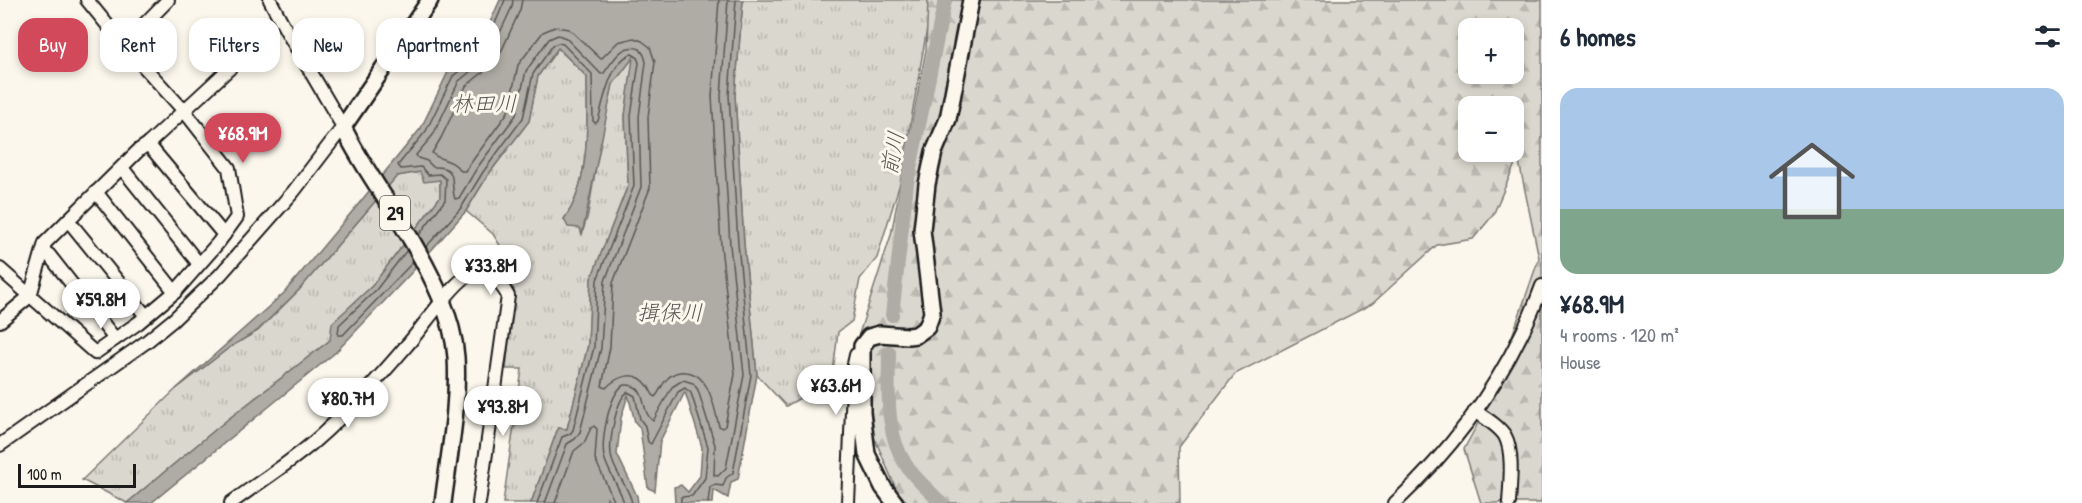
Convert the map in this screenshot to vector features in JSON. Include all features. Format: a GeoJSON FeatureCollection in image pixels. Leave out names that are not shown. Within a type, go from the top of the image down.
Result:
{"type":"FeatureCollection","features":[{"type":"Feature","properties":{"kind":"main road"},"geometry":{"type":"LineString","coordinates":[[345,131],[430,0]]}},
{"type":"Feature","properties":{"kind":"main road"},"geometry":{"type":"LineString","coordinates":[[895,503],[879,479],[867,454],[862,412],[862,346],[869,337],[880,334],[916,335],[927,327],[932,313],[922,230],[927,184],[934,152],[948,119],[971,0]]}},
{"type":"Feature","properties":{"kind":"main road","name":"29"},"geometry":{"type":"LineString","coordinates":[[345,131],[412,240],[448,318],[456,355],[455,415],[443,503]]}},
{"type":"Feature","properties":{"kind":"street"},"geometry":{"type":"LineString","coordinates":[[87,0],[102,18]]}},
{"type":"Feature","properties":{"kind":"street"},"geometry":{"type":"LineString","coordinates":[[150,18],[168,0]]}},
{"type":"Feature","properties":{"kind":"street"},"geometry":{"type":"LineString","coordinates":[[0,445],[146,342],[173,320],[220,275],[345,131],[270,0]]}},
{"type":"Feature","properties":{"kind":"street"},"geometry":{"type":"LineString","coordinates":[[0,269],[95,353],[176,292],[224,235],[237,217],[229,168],[148,72]]}},
{"type":"Feature","properties":{"kind":"street"},"geometry":{"type":"LineString","coordinates":[[0,321],[30,296],[45,243],[140,150],[227,72]]}},
{"type":"Feature","properties":{"kind":"street"},"geometry":{"type":"LineString","coordinates":[[148,144],[224,235]]}},
{"type":"Feature","properties":{"kind":"street"},"geometry":{"type":"LineString","coordinates":[[122,168],[199,264]]}},
{"type":"Feature","properties":{"kind":"street"},"geometry":{"type":"LineString","coordinates":[[96,192],[176,292]]}},
{"type":"Feature","properties":{"kind":"street"},"geometry":{"type":"LineString","coordinates":[[68,220],[146,316]]}},
{"type":"Feature","properties":{"kind":"street"},"geometry":{"type":"LineString","coordinates":[[42,251],[49,255],[115,339]]}},
{"type":"Feature","properties":{"kind":"street"},"geometry":{"type":"LineString","coordinates":[[231,503],[315,441],[406,346],[440,297],[472,274],[491,275],[502,283],[508,296],[479,503]]}},
{"type":"Feature","properties":{"kind":"street"},"geometry":{"type":"LineString","coordinates":[[1395,503],[1447,448],[1496,381],[1523,332],[1542,286]]}},
{"type":"Feature","properties":{"kind":"street"},"geometry":{"type":"LineString","coordinates":[[848,503],[854,363],[856,355],[861,354]]}},
{"type":"Feature","properties":{"kind":"street"},"geometry":{"type":"LineString","coordinates":[[1475,411],[1505,436],[1509,450],[1509,503]]}},
{"type":"Feature","properties":{"kind":"green space"},"geometry":{"type":"Polygon","coordinates":[[[743,0],[932,0],[900,183],[877,258],[860,279],[852,321],[838,332],[832,380],[786,406],[757,375],[744,244],[735,95],[743,0]]]}},
{"type":"Feature","properties":{"kind":"green space"},"geometry":{"type":"Polygon","coordinates":[[[928,0],[1542,0],[1542,503],[1481,503],[1464,449],[1489,403],[1539,258],[1519,162],[1524,162],[1524,96],[1458,96],[1458,162],[1516,162],[1493,215],[1473,239],[1437,245],[1372,304],[1235,374],[1179,447],[1180,503],[908,503],[897,491],[872,432],[870,389],[858,337],[891,235],[926,50],[928,0]]]}},
{"type":"Feature","properties":{"kind":"green space"},"geometry":{"type":"Polygon","coordinates":[[[558,48],[587,77],[587,131],[583,170],[573,204],[564,219],[580,227],[582,234],[588,214],[613,84],[634,56],[625,116],[628,185],[591,279],[588,345],[567,429],[558,428],[531,503],[503,503],[522,369],[506,369],[514,289],[504,281],[509,260],[493,234],[466,211],[488,175],[529,121],[538,76],[558,48]]]}},
{"type":"Feature","properties":{"kind":"green space"},"geometry":{"type":"Polygon","coordinates":[[[420,172],[440,180],[440,197],[372,286],[333,323],[331,340],[227,420],[127,503],[82,480],[176,389],[230,347],[258,331],[299,290],[397,176],[420,172]]]}},
{"type":"Feature","properties":{"kind":"water","name":"揖保川"},"geometry":{"type":"Polygon","coordinates":[[[500,0],[743,0],[735,95],[744,244],[757,375],[738,479],[731,482],[728,498],[714,490],[713,503],[675,503],[674,487],[681,485],[688,492],[700,476],[702,447],[685,392],[660,441],[655,491],[648,488],[640,428],[635,422],[628,395],[621,418],[617,454],[637,496],[638,503],[611,503],[607,498],[606,503],[531,503],[558,428],[567,429],[588,345],[591,279],[628,185],[625,116],[633,58],[613,84],[582,235],[580,228],[568,227],[564,219],[579,188],[586,151],[587,77],[558,48],[538,76],[529,121],[488,175],[466,211],[412,272],[336,352],[151,503],[127,503],[227,420],[330,340],[332,323],[372,286],[440,197],[440,180],[424,182],[420,172],[397,176],[299,290],[257,331],[230,347],[176,389],[284,293],[421,128],[448,72],[500,72],[500,18],[492,18],[500,0]]]}},
{"type":"Feature","properties":{"kind":"waterway","name":"前川"},"geometry":{"type":"LineString","coordinates":[[892,315],[907,183],[945,0]]}},
{"type":"Feature","properties":{"kind":"waterway","name":"前川"},"geometry":{"type":"LineString","coordinates":[[889,352],[889,410],[894,438],[906,465],[941,503]]}},
{"type":"Feature","properties":{"kind":"water label","name":"林田川"},"geometry":{"type":"Point","coordinates":[484,103]}}]}
